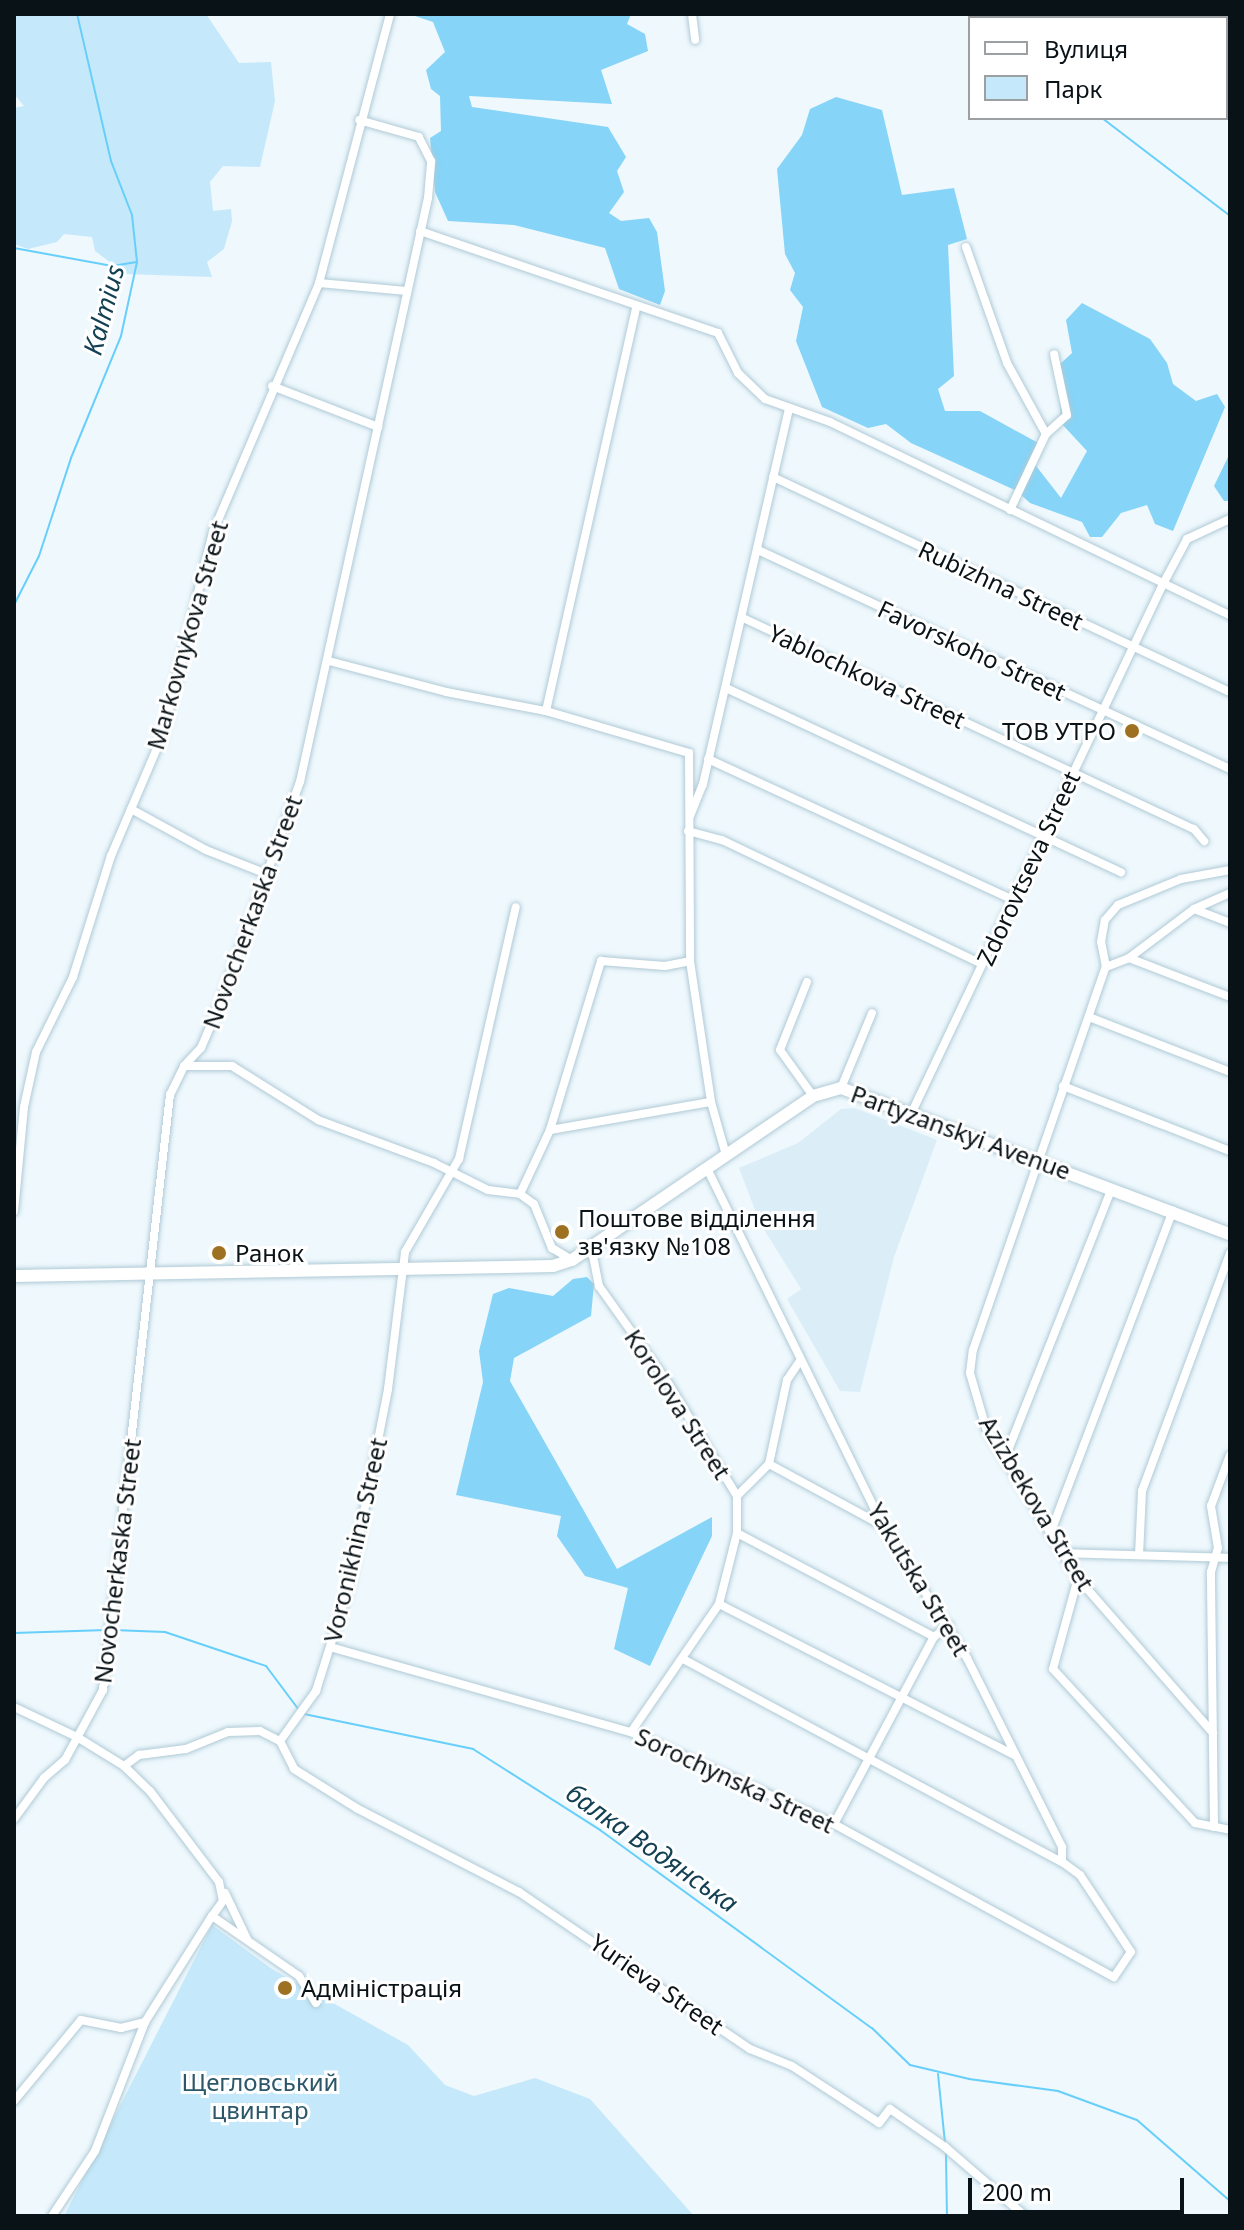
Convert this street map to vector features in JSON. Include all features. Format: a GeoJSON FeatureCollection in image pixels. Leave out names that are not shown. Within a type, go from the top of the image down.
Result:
{"type":"FeatureCollection","features":[{"type":"Feature","properties":{"kind":"street","name":"Markovnykova Street"},"geometry":{"type":"LineString","coordinates":[[14,1211],[24,1107],[36,1052],[73,977],[131,809],[163,734],[213,532],[272,386],[319,283],[359,120],[390,14]]}},
{"type":"Feature","properties":{"kind":"street"},"geometry":{"type":"LineString","coordinates":[[692,14],[695,40]]}},
{"type":"Feature","properties":{"kind":"street","name":"Novocherkaska Street"},"geometry":{"type":"LineString","coordinates":[[14,1819],[54,1766],[65,1760],[103,1690],[113,1623],[170,1095],[184,1066],[201,1048],[300,782],[329,661],[420,231],[429,186],[428,148],[419,137],[359,120]]}},
{"type":"Feature","properties":{"kind":"street"},"geometry":{"type":"LineString","coordinates":[[420,231],[636,308],[718,333],[738,373],[765,399],[830,422],[1230,615]]}},
{"type":"Feature","properties":{"kind":"street"},"geometry":{"type":"LineString","coordinates":[[966,247],[1007,363],[1046,434]]}},
{"type":"Feature","properties":{"kind":"street"},"geometry":{"type":"LineString","coordinates":[[319,283],[407,291]]}},
{"type":"Feature","properties":{"kind":"street"},"geometry":{"type":"LineString","coordinates":[[546,711],[636,308]]}},
{"type":"Feature","properties":{"kind":"street"},"geometry":{"type":"LineString","coordinates":[[1010,510],[1046,434],[1069,408],[1054,354]]}},
{"type":"Feature","properties":{"kind":"street"},"geometry":{"type":"LineString","coordinates":[[272,386],[378,427]]}},
{"type":"Feature","properties":{"kind":"street"},"geometry":{"type":"LineString","coordinates":[[688,826],[743,618],[789,409]]}},
{"type":"Feature","properties":{"kind":"street","name":"Rubizhna Street"},"geometry":{"type":"LineString","coordinates":[[773,477],[1230,692]]}},
{"type":"Feature","properties":{"kind":"street","name":"Zdorovtseva Street"},"geometry":{"type":"LineString","coordinates":[[912,1112],[1042,835],[1187,539],[1230,519]]}},
{"type":"Feature","properties":{"kind":"street","name":"Favorskoho Street"},"geometry":{"type":"LineString","coordinates":[[758,550],[1230,769]]}},
{"type":"Feature","properties":{"kind":"street","name":"Yablochkova Street"},"geometry":{"type":"LineString","coordinates":[[743,618],[1194,829],[1204,841]]}},
{"type":"Feature","properties":{"kind":"street"},"geometry":{"type":"LineString","coordinates":[[329,661],[446,692],[546,711],[689,753],[690,961],[711,1102],[726,1155]]}},
{"type":"Feature","properties":{"kind":"street"},"geometry":{"type":"LineString","coordinates":[[726,688],[1121,872]]}},
{"type":"Feature","properties":{"kind":"street"},"geometry":{"type":"LineString","coordinates":[[708,759],[1013,900]]}},
{"type":"Feature","properties":{"kind":"street"},"geometry":{"type":"LineString","coordinates":[[131,809],[206,850],[267,874]]}},
{"type":"Feature","properties":{"kind":"street"},"geometry":{"type":"LineString","coordinates":[[688,826],[982,964]]}},
{"type":"Feature","properties":{"kind":"street"},"geometry":{"type":"LineString","coordinates":[[1230,870],[1181,879],[1118,905],[1105,920],[1101,942],[1106,967],[1129,958],[1194,909],[1230,893]]}},
{"type":"Feature","properties":{"kind":"street","name":"Voronikhina Street"},"geometry":{"type":"LineString","coordinates":[[280,1741],[294,1717],[308,1702],[330,1647],[350,1583],[388,1389],[405,1252],[459,1159],[516,907]]}},
{"type":"Feature","properties":{"kind":"street"},"geometry":{"type":"LineString","coordinates":[[1194,909],[1230,923]]}},
{"type":"Feature","properties":{"kind":"street"},"geometry":{"type":"LineString","coordinates":[[1129,958],[1230,997]]}},
{"type":"Feature","properties":{"kind":"street"},"geometry":{"type":"LineString","coordinates":[[520,1194],[550,1130],[601,961],[665,966],[690,961]]}},
{"type":"Feature","properties":{"kind":"street","name":"Azizbekova Street"},"geometry":{"type":"LineString","coordinates":[[1106,967],[1045,1139],[1043,1161],[971,1361],[976,1399],[1005,1458],[1078,1578],[1213,1733]]}},
{"type":"Feature","properties":{"kind":"street"},"geometry":{"type":"LineString","coordinates":[[807,982],[780,1050],[813,1096]]}},
{"type":"Feature","properties":{"kind":"street"},"geometry":{"type":"LineString","coordinates":[[841,1088],[872,1013]]}},
{"type":"Feature","properties":{"kind":"street"},"geometry":{"type":"LineString","coordinates":[[1089,1017],[1230,1072]]}},
{"type":"Feature","properties":{"kind":"street"},"geometry":{"type":"LineString","coordinates":[[184,1066],[232,1066],[318,1120],[451,1172],[488,1190],[520,1194],[534,1204],[552,1248],[572,1260]]}},
{"type":"Feature","properties":{"kind":"street"},"geometry":{"type":"LineString","coordinates":[[1063,1086],[1230,1151]]}},
{"type":"Feature","properties":{"kind":"street","name":"Partyzanskyi Avenue"},"geometry":{"type":"LineString","coordinates":[[14,1276],[534,1267],[572,1260],[813,1096],[841,1088],[1043,1161],[1230,1234]]}},
{"type":"Feature","properties":{"kind":"street"},"geometry":{"type":"LineString","coordinates":[[550,1130],[711,1102]]}},
{"type":"Feature","properties":{"kind":"street","name":"Yakutska Street"},"geometry":{"type":"LineString","coordinates":[[707,1168],[883,1526],[949,1625],[1016,1755],[1062,1847],[1062,1862],[1080,1875],[1131,1952],[1114,1977]]}},
{"type":"Feature","properties":{"kind":"street"},"geometry":{"type":"LineString","coordinates":[[1005,1458],[1112,1187]]}},
{"type":"Feature","properties":{"kind":"street"},"geometry":{"type":"LineString","coordinates":[[1050,1534],[1173,1211]]}},
{"type":"Feature","properties":{"kind":"street","name":"Korolova Street"},"geometry":{"type":"LineString","coordinates":[[591,1246],[599,1286],[668,1383],[737,1496],[737,1533],[719,1604],[631,1732]]}},
{"type":"Feature","properties":{"kind":"street"},"geometry":{"type":"LineString","coordinates":[[1139,1555],[1142,1491],[1230,1253]]}},
{"type":"Feature","properties":{"kind":"street"},"geometry":{"type":"LineString","coordinates":[[737,1496],[769,1464],[787,1380],[800,1361]]}},
{"type":"Feature","properties":{"kind":"street"},"geometry":{"type":"LineString","coordinates":[[1214,1827],[1211,1572],[1215,1558],[1211,1506],[1230,1455]]}},
{"type":"Feature","properties":{"kind":"street"},"geometry":{"type":"LineString","coordinates":[[769,1464],[883,1526]]}},
{"type":"Feature","properties":{"kind":"street"},"geometry":{"type":"LineString","coordinates":[[737,1533],[934,1637]]}},
{"type":"Feature","properties":{"kind":"street"},"geometry":{"type":"LineString","coordinates":[[1062,1553],[1230,1558]]}},
{"type":"Feature","properties":{"kind":"street"},"geometry":{"type":"LineString","coordinates":[[1078,1578],[1053,1669],[1195,1823],[1230,1830]]}},
{"type":"Feature","properties":{"kind":"street"},"geometry":{"type":"LineString","coordinates":[[719,1604],[1016,1755]]}},
{"type":"Feature","properties":{"kind":"street"},"geometry":{"type":"LineString","coordinates":[[834,1824],[934,1637],[949,1625]]}},
{"type":"Feature","properties":{"kind":"street","name":"Sorochynska Street"},"geometry":{"type":"LineString","coordinates":[[330,1647],[631,1732],[834,1824],[1114,1977]]}},
{"type":"Feature","properties":{"kind":"street"},"geometry":{"type":"LineString","coordinates":[[683,1659],[1062,1862]]}},
{"type":"Feature","properties":{"kind":"street"},"geometry":{"type":"LineString","coordinates":[[14,1707],[77,1737],[124,1766],[150,1791],[219,1882],[248,1942]]}},
{"type":"Feature","properties":{"kind":"street"},"geometry":{"type":"LineString","coordinates":[[124,1766],[139,1755],[186,1749],[228,1732],[260,1731],[280,1741]]}},
{"type":"Feature","properties":{"kind":"street","name":"Yurieva Street"},"geometry":{"type":"LineString","coordinates":[[280,1741],[294,1769],[358,1809],[519,1892],[750,2049],[792,2066],[879,2123],[890,2109],[945,2147],[1025,2216]]}},
{"type":"Feature","properties":{"kind":"street"},"geometry":{"type":"LineString","coordinates":[[52,2216],[95,2151],[145,2022],[223,1901],[219,1882]]}},
{"type":"Feature","properties":{"kind":"street"},"geometry":{"type":"LineString","coordinates":[[212,1916],[299,1976],[316,2003]]}},
{"type":"Feature","properties":{"kind":"street"},"geometry":{"type":"LineString","coordinates":[[14,2101],[81,2020],[121,2028],[145,2022]]}},
{"type":"Feature","properties":{"kind":"shaded area"},"geometry":{"type":"Polygon","coordinates":[[[631,14],[627,24],[645,34],[648,51],[601,70],[612,104],[469,96],[472,107],[608,127],[626,157],[617,171],[624,192],[609,213],[621,221],[649,218],[657,232],[665,291],[660,305],[619,289],[605,248],[514,225],[448,221],[435,192],[430,138],[441,131],[440,96],[431,89],[426,70],[445,52],[433,22],[412,15],[631,14]]]}},
{"type":"Feature","properties":{"kind":"shaded area"},"geometry":{"type":"Polygon","coordinates":[[[836,97],[882,110],[902,195],[954,188],[967,239],[948,245],[954,376],[938,389],[945,411],[980,411],[1040,444],[1033,462],[1061,498],[1087,451],[1061,423],[1059,365],[1072,353],[1066,320],[1082,303],[1150,339],[1167,363],[1173,384],[1196,401],[1217,394],[1225,407],[1173,531],[1155,524],[1147,505],[1121,513],[1102,537],[1090,537],[1082,522],[1030,503],[1017,491],[911,443],[886,424],[868,428],[822,407],[796,341],[803,307],[790,290],[795,273],[785,254],[777,169],[802,135],[810,109],[836,97]]]}},
{"type":"Feature","properties":{"kind":"shaded area"},"geometry":{"type":"Polygon","coordinates":[[[1230,453],[1230,501],[1224,501],[1214,486],[1230,453]]]}},
{"type":"Feature","properties":{"kind":"shaded area"},"geometry":{"type":"Polygon","coordinates":[[[855,1108],[937,1140],[894,1257],[860,1392],[840,1391],[787,1299],[801,1289],[760,1223],[739,1168],[798,1143],[841,1109],[855,1108]]]}},
{"type":"Feature","properties":{"kind":"shaded area"},"geometry":{"type":"Polygon","coordinates":[[[587,1277],[594,1284],[591,1316],[514,1358],[510,1381],[617,1569],[712,1517],[712,1536],[650,1666],[614,1649],[628,1588],[585,1576],[557,1536],[561,1516],[456,1495],[483,1382],[479,1351],[493,1294],[509,1288],[553,1296],[573,1279],[587,1277]]]}},
{"type":"Feature","properties":{"kind":"green space"},"geometry":{"type":"Polygon","coordinates":[[[14,14],[206,14],[239,63],[271,62],[275,101],[260,167],[223,166],[210,182],[213,211],[231,209],[232,221],[224,249],[207,262],[212,277],[126,274],[95,251],[92,237],[64,234],[57,242],[28,249],[14,244],[14,108],[24,106],[14,94],[14,14]]]}},
{"type":"Feature","properties":{"kind":"green space","name":"Щегловський цвинтар"},"geometry":{"type":"Polygon","coordinates":[[[212,1925],[272,1969],[408,2045],[445,2085],[474,2096],[535,2078],[590,2099],[694,2216],[64,2216],[212,1925]]]}},
{"type":"Feature","properties":{"kind":"waterway","name":"Kalmius"},"geometry":{"type":"LineString","coordinates":[[14,605],[39,556],[71,458],[121,336],[137,262],[132,215],[111,161],[77,14]]}},
{"type":"Feature","properties":{"kind":"waterway"},"geometry":{"type":"LineString","coordinates":[[1105,120],[1230,216]]}},
{"type":"Feature","properties":{"kind":"waterway"},"geometry":{"type":"LineString","coordinates":[[14,248],[112,266],[137,262]]}},
{"type":"Feature","properties":{"kind":"waterway","name":"балка Водянська"},"geometry":{"type":"LineString","coordinates":[[14,1633],[107,1630]]}},
{"type":"Feature","properties":{"kind":"waterway","name":"балка Водянська"},"geometry":{"type":"LineString","coordinates":[[113,1630],[165,1632],[266,1666],[299,1710]]}},
{"type":"Feature","properties":{"kind":"waterway","name":"балка Водянська"},"geometry":{"type":"LineString","coordinates":[[304,1714],[473,1749],[600,1830],[872,2028],[910,2065],[969,2079],[1058,2091],[1137,2120],[1230,2201]]}},
{"type":"Feature","properties":{"kind":"waterway"},"geometry":{"type":"LineString","coordinates":[[938,2074],[945,2143]]}},
{"type":"Feature","properties":{"kind":"waterway"},"geometry":{"type":"LineString","coordinates":[[946,2154],[947,2216]]}},
{"type":"Feature","properties":{"kind":"place","name":"ТОВ УТРО"},"geometry":{"type":"Point","coordinates":[1132,731]}},
{"type":"Feature","properties":{"kind":"place","name":"Поштове відділення зв'язку №108"},"geometry":{"type":"Point","coordinates":[562,1232]}},
{"type":"Feature","properties":{"kind":"place","name":"Ранок"},"geometry":{"type":"Point","coordinates":[219,1253]}},
{"type":"Feature","properties":{"kind":"place","name":"Адміністрація"},"geometry":{"type":"Point","coordinates":[285,1988]}}]}
